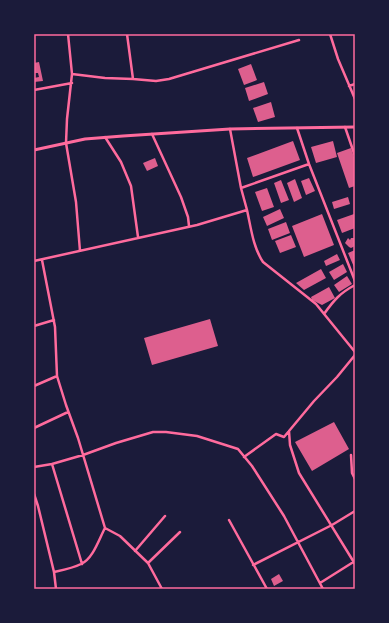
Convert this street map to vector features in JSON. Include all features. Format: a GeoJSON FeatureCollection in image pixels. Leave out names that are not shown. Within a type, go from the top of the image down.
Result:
{"type":"FeatureCollection","features":[{"type":"Feature","properties":{"kind":"street"},"geometry":{"type":"LineString","coordinates":[[68,34],[72,83],[67,119],[66,143],[76,202],[80,251]]}},
{"type":"Feature","properties":{"kind":"street"},"geometry":{"type":"LineString","coordinates":[[127,34],[134,79]]}},
{"type":"Feature","properties":{"kind":"street"},"geometry":{"type":"LineString","coordinates":[[330,34],[338,59],[355,99]]}},
{"type":"Feature","properties":{"kind":"street"},"geometry":{"type":"LineString","coordinates":[[72,74],[105,78],[156,81],[169,79],[299,40]]}},
{"type":"Feature","properties":{"kind":"street"},"geometry":{"type":"LineString","coordinates":[[34,90],[72,83]]}},
{"type":"Feature","properties":{"kind":"street"},"geometry":{"type":"LineString","coordinates":[[350,86],[355,84]]}},
{"type":"Feature","properties":{"kind":"street"},"geometry":{"type":"LineString","coordinates":[[345,127],[355,156]]}},
{"type":"Feature","properties":{"kind":"street"},"geometry":{"type":"LineString","coordinates":[[34,150],[85,139],[105,137],[230,129],[355,127]]}},
{"type":"Feature","properties":{"kind":"street"},"geometry":{"type":"LineString","coordinates":[[297,128],[309,164],[355,281]]}},
{"type":"Feature","properties":{"kind":"street"},"geometry":{"type":"LineString","coordinates":[[230,129],[254,244],[259,256],[263,262],[316,304],[355,354],[337,377],[314,401],[284,437],[276,434],[244,456]]}},
{"type":"Feature","properties":{"kind":"street"},"geometry":{"type":"LineString","coordinates":[[152,134],[181,197],[190,226]]}},
{"type":"Feature","properties":{"kind":"street"},"geometry":{"type":"LineString","coordinates":[[105,137],[121,162],[131,186],[138,238]]}},
{"type":"Feature","properties":{"kind":"street"},"geometry":{"type":"LineString","coordinates":[[242,188],[309,164]]}},
{"type":"Feature","properties":{"kind":"street"},"geometry":{"type":"LineString","coordinates":[[34,261],[190,226],[247,210]]}},
{"type":"Feature","properties":{"kind":"street"},"geometry":{"type":"LineString","coordinates":[[42,260],[54,320],[57,376],[105,528],[93,552],[82,564],[54,572]]}},
{"type":"Feature","properties":{"kind":"street"},"geometry":{"type":"LineString","coordinates":[[324,314],[338,296],[355,284]]}},
{"type":"Feature","properties":{"kind":"street"},"geometry":{"type":"LineString","coordinates":[[34,326],[54,320]]}},
{"type":"Feature","properties":{"kind":"street"},"geometry":{"type":"LineString","coordinates":[[34,386],[57,376]]}},
{"type":"Feature","properties":{"kind":"street"},"geometry":{"type":"LineString","coordinates":[[34,428],[68,412]]}},
{"type":"Feature","properties":{"kind":"street"},"geometry":{"type":"LineString","coordinates":[[289,431],[290,445],[299,473],[355,562],[320,583]]}},
{"type":"Feature","properties":{"kind":"street"},"geometry":{"type":"LineString","coordinates":[[34,467],[52,464],[83,455],[153,432],[197,436],[238,449],[252,466],[284,516],[323,589]]}},
{"type":"Feature","properties":{"kind":"street"},"geometry":{"type":"LineString","coordinates":[[351,455],[352,473],[355,479]]}},
{"type":"Feature","properties":{"kind":"street"},"geometry":{"type":"LineString","coordinates":[[52,464],[82,564]]}},
{"type":"Feature","properties":{"kind":"street"},"geometry":{"type":"LineString","coordinates":[[34,494],[54,572],[56,589]]}},
{"type":"Feature","properties":{"kind":"street"},"geometry":{"type":"LineString","coordinates":[[253,565],[332,525],[355,511]]}},
{"type":"Feature","properties":{"kind":"street"},"geometry":{"type":"LineString","coordinates":[[135,551],[166,516]]}},
{"type":"Feature","properties":{"kind":"street"},"geometry":{"type":"LineString","coordinates":[[229,520],[267,589]]}},
{"type":"Feature","properties":{"kind":"street"},"geometry":{"type":"LineString","coordinates":[[105,528],[120,536],[148,563],[162,589]]}},
{"type":"Feature","properties":{"kind":"street"},"geometry":{"type":"LineString","coordinates":[[148,563],[180,532]]}},
{"type":"Feature","properties":{"kind":"building"},"geometry":{"type":"Polygon","coordinates":[[[39,62],[43,81],[34,82],[34,78],[39,77],[38,73],[34,73],[34,63],[39,62]]]}},
{"type":"Feature","properties":{"kind":"building"},"geometry":{"type":"Polygon","coordinates":[[[251,64],[257,80],[244,85],[238,69],[251,64]]]}},
{"type":"Feature","properties":{"kind":"building"},"geometry":{"type":"Polygon","coordinates":[[[264,82],[268,94],[249,101],[245,88],[264,82]]]}},
{"type":"Feature","properties":{"kind":"building"},"geometry":{"type":"Polygon","coordinates":[[[271,102],[275,117],[258,122],[253,108],[271,102]]]}},
{"type":"Feature","properties":{"kind":"building"},"geometry":{"type":"Polygon","coordinates":[[[293,141],[300,160],[253,177],[247,158],[293,141]]]}},
{"type":"Feature","properties":{"kind":"building"},"geometry":{"type":"Polygon","coordinates":[[[333,141],[337,157],[316,163],[311,147],[333,141]]]}},
{"type":"Feature","properties":{"kind":"building"},"geometry":{"type":"Polygon","coordinates":[[[351,148],[355,160],[355,186],[349,188],[337,153],[351,148]]]}},
{"type":"Feature","properties":{"kind":"building"},"geometry":{"type":"Polygon","coordinates":[[[155,158],[158,166],[147,171],[143,163],[155,158]]]}},
{"type":"Feature","properties":{"kind":"building"},"geometry":{"type":"Polygon","coordinates":[[[309,178],[315,191],[306,195],[301,181],[309,178]]]}},
{"type":"Feature","properties":{"kind":"building"},"geometry":{"type":"Polygon","coordinates":[[[295,179],[302,198],[294,202],[287,183],[295,179]]]}},
{"type":"Feature","properties":{"kind":"building"},"geometry":{"type":"Polygon","coordinates":[[[281,180],[289,200],[281,203],[274,183],[281,180]]]}},
{"type":"Feature","properties":{"kind":"building"},"geometry":{"type":"Polygon","coordinates":[[[267,188],[274,207],[262,211],[255,192],[267,188]]]}},
{"type":"Feature","properties":{"kind":"building"},"geometry":{"type":"Polygon","coordinates":[[[348,197],[350,204],[334,209],[332,202],[348,197]]]}},
{"type":"Feature","properties":{"kind":"building"},"geometry":{"type":"Polygon","coordinates":[[[280,209],[284,218],[267,226],[263,217],[280,209]]]}},
{"type":"Feature","properties":{"kind":"building"},"geometry":{"type":"Polygon","coordinates":[[[322,214],[334,245],[304,257],[292,226],[322,214]]]}},
{"type":"Feature","properties":{"kind":"building"},"geometry":{"type":"Polygon","coordinates":[[[354,214],[355,228],[342,233],[337,220],[354,214]]]}},
{"type":"Feature","properties":{"kind":"building"},"geometry":{"type":"Polygon","coordinates":[[[286,222],[290,233],[272,240],[268,229],[286,222]]]}},
{"type":"Feature","properties":{"kind":"building"},"geometry":{"type":"Polygon","coordinates":[[[291,235],[296,247],[280,253],[275,241],[291,235]]]}},
{"type":"Feature","properties":{"kind":"building"},"geometry":{"type":"Polygon","coordinates":[[[348,238],[350,240],[351,238],[355,238],[355,246],[351,248],[345,243],[348,238]]]}},
{"type":"Feature","properties":{"kind":"building"},"geometry":{"type":"Polygon","coordinates":[[[355,250],[355,266],[354,267],[348,253],[355,250]]]}},
{"type":"Feature","properties":{"kind":"building"},"geometry":{"type":"Polygon","coordinates":[[[337,254],[340,260],[326,266],[324,261],[337,254]]]}},
{"type":"Feature","properties":{"kind":"building"},"geometry":{"type":"Polygon","coordinates":[[[343,264],[347,272],[334,280],[329,272],[343,264]]]}},
{"type":"Feature","properties":{"kind":"building"},"geometry":{"type":"Polygon","coordinates":[[[321,269],[326,278],[304,290],[296,283],[321,269]]]}},
{"type":"Feature","properties":{"kind":"building"},"geometry":{"type":"Polygon","coordinates":[[[347,276],[352,284],[339,292],[334,285],[347,276]]]}},
{"type":"Feature","properties":{"kind":"building"},"geometry":{"type":"Polygon","coordinates":[[[329,287],[335,298],[322,305],[312,300],[311,297],[329,287]]]}},
{"type":"Feature","properties":{"kind":"building"},"geometry":{"type":"Polygon","coordinates":[[[210,319],[218,346],[152,365],[144,338],[210,319]]]}},
{"type":"Feature","properties":{"kind":"building"},"geometry":{"type":"Polygon","coordinates":[[[334,422],[349,449],[312,471],[295,442],[334,422]]]}},
{"type":"Feature","properties":{"kind":"building"},"geometry":{"type":"Polygon","coordinates":[[[279,574],[283,581],[274,586],[271,579],[279,574]]]}}]}
